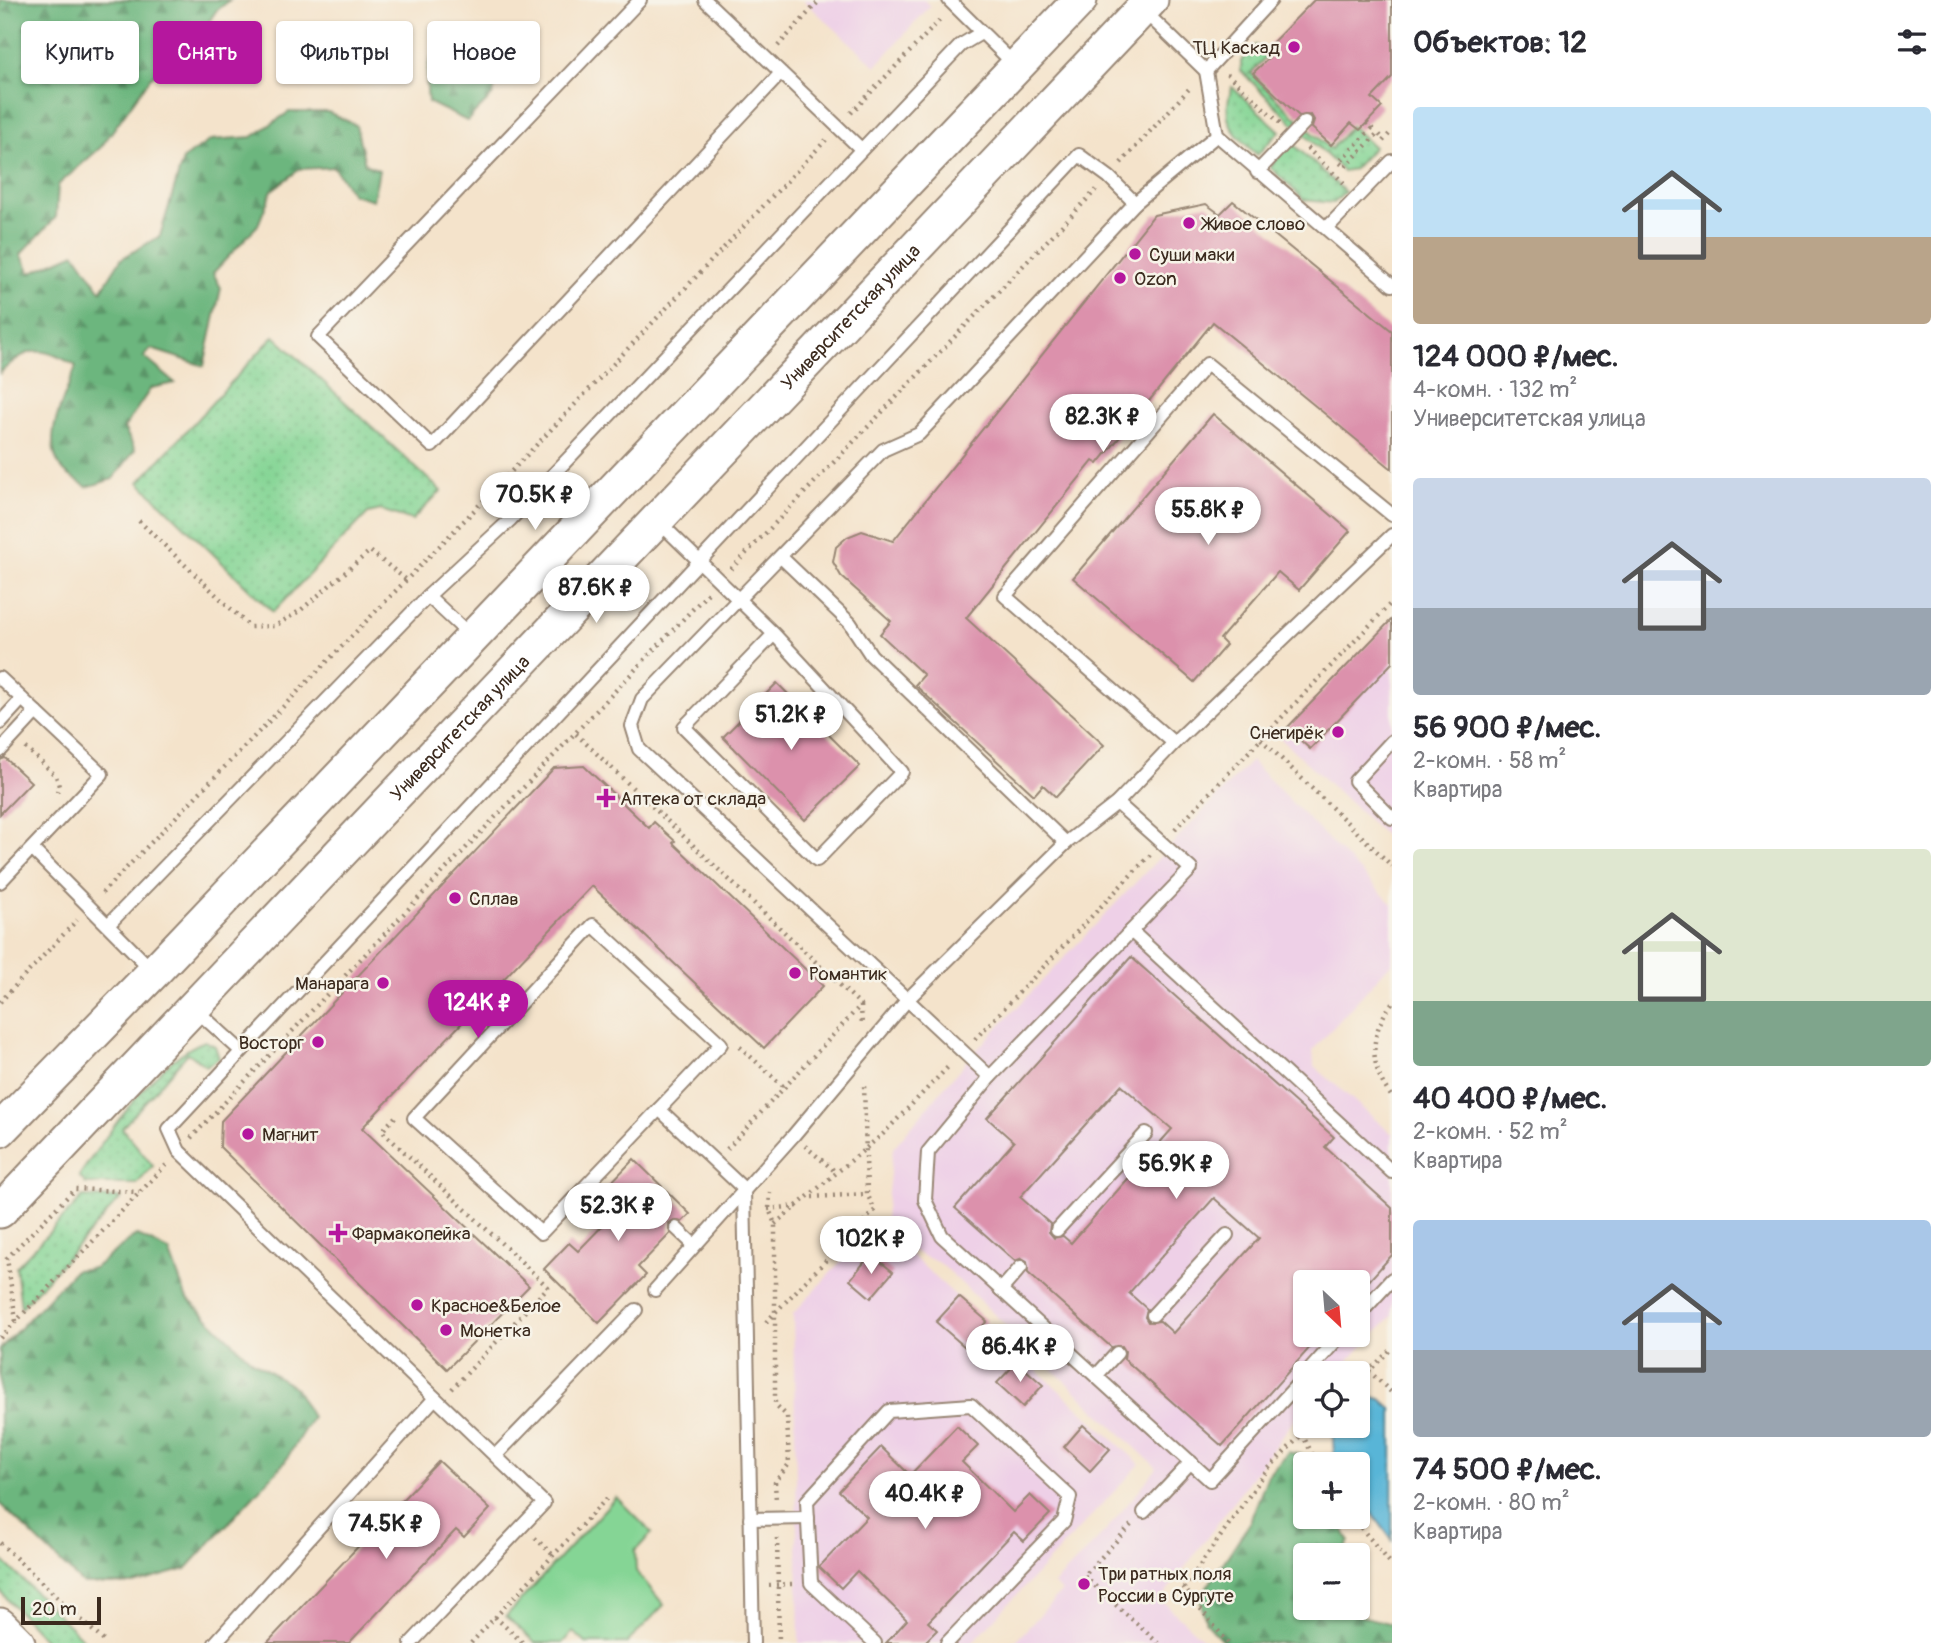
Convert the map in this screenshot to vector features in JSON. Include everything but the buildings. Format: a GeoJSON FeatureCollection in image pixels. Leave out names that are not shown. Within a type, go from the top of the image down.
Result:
{"type":"FeatureCollection","features":[{"type":"Feature","properties":{"kind":"main road"},"geometry":{"type":"LineString","coordinates":[[0,1130],[154,972],[1080,0]]}},
{"type":"Feature","properties":{"kind":"main road","name":"Университетская улица"},"geometry":{"type":"LineString","coordinates":[[0,1211],[1147,5]]}},
{"type":"Feature","properties":{"kind":"main road"},"geometry":{"type":"LineString","coordinates":[[0,1625],[18,1643]]}},
{"type":"Feature","properties":{"kind":"lane"},"geometry":{"type":"LineString","coordinates":[[640,0],[318,337],[432,446],[781,73]]}},
{"type":"Feature","properties":{"kind":"lane"},"geometry":{"type":"LineString","coordinates":[[705,0],[860,148]]}},
{"type":"Feature","properties":{"kind":"lane"},"geometry":{"type":"LineString","coordinates":[[1206,71],[1271,0]]}},
{"type":"Feature","properties":{"kind":"lane"},"geometry":{"type":"LineString","coordinates":[[951,3],[1017,67]]}},
{"type":"Feature","properties":{"kind":"lane"},"geometry":{"type":"LineString","coordinates":[[1147,5],[1206,71],[1217,135],[1392,285]]}},
{"type":"Feature","properties":{"kind":"lane"},"geometry":{"type":"LineString","coordinates":[[108,925],[428,596],[510,520],[860,148],[961,45],[981,33]]}},
{"type":"Feature","properties":{"kind":"lane"},"geometry":{"type":"LineString","coordinates":[[1257,172],[1305,122]]}},
{"type":"Feature","properties":{"kind":"lane"},"geometry":{"type":"LineString","coordinates":[[990,1077],[639,749],[632,726],[642,699],[883,450],[919,434],[1135,203],[1217,135]]}},
{"type":"Feature","properties":{"kind":"lane"},"geometry":{"type":"LineString","coordinates":[[411,1643],[544,1503],[179,1151],[169,1129],[1079,155],[1109,177],[1135,203]]}},
{"type":"Feature","properties":{"kind":"lane"},"geometry":{"type":"LineString","coordinates":[[1327,228],[1392,161]]}},
{"type":"Feature","properties":{"kind":"lane"},"geometry":{"type":"LineString","coordinates":[[1174,743],[1005,596],[1207,364],[1392,515]]}},
{"type":"Feature","properties":{"kind":"lane"},"geometry":{"type":"LineString","coordinates":[[657,521],[774,634],[902,772],[817,860],[684,727],[774,634]]}},
{"type":"Feature","properties":{"kind":"lane"},"geometry":{"type":"LineString","coordinates":[[654,1290],[793,1136],[908,999],[1066,843],[1117,803],[1174,743],[1392,535]]}},
{"type":"Feature","properties":{"kind":"lane"},"geometry":{"type":"LineString","coordinates":[[781,557],[850,623],[871,656],[1066,843]]}},
{"type":"Feature","properties":{"kind":"lane"},"geometry":{"type":"LineString","coordinates":[[428,596],[472,637]]}},
{"type":"Feature","properties":{"kind":"lane"},"geometry":{"type":"LineString","coordinates":[[0,678],[102,774],[0,882]]}},
{"type":"Feature","properties":{"kind":"lane"},"geometry":{"type":"LineString","coordinates":[[0,723],[22,699]]}},
{"type":"Feature","properties":{"kind":"lane"},"geometry":{"type":"LineString","coordinates":[[0,751],[36,712]]}},
{"type":"Feature","properties":{"kind":"lane"},"geometry":{"type":"LineString","coordinates":[[1392,741],[1355,781],[1392,818]]}},
{"type":"Feature","properties":{"kind":"lane"},"geometry":{"type":"LineString","coordinates":[[1117,803],[1191,869],[990,1077],[928,1152],[925,1200],[943,1236],[1210,1480],[1293,1388]]}},
{"type":"Feature","properties":{"kind":"lane"},"geometry":{"type":"LineString","coordinates":[[32,849],[154,972]]}},
{"type":"Feature","properties":{"kind":"lane"},"geometry":{"type":"LineString","coordinates":[[593,925],[721,1044],[659,1109],[541,1233],[414,1118],[593,925]]}},
{"type":"Feature","properties":{"kind":"lane"},"geometry":{"type":"LineString","coordinates":[[1132,931],[1392,1172]]}},
{"type":"Feature","properties":{"kind":"lane"},"geometry":{"type":"LineString","coordinates":[[194,1008],[240,1050]]}},
{"type":"Feature","properties":{"kind":"lane"},"geometry":{"type":"LineString","coordinates":[[659,1109],[744,1189],[753,1643]]}},
{"type":"Feature","properties":{"kind":"lane"},"geometry":{"type":"LineString","coordinates":[[1056,1230],[1146,1133]]}},
{"type":"Feature","properties":{"kind":"lane"},"geometry":{"type":"LineString","coordinates":[[676,1228],[693,1244]]}},
{"type":"Feature","properties":{"kind":"lane"},"geometry":{"type":"LineString","coordinates":[[1153,1315],[1227,1235]]}},
{"type":"Feature","properties":{"kind":"lane"},"geometry":{"type":"LineString","coordinates":[[1001,1290],[1021,1267]]}},
{"type":"Feature","properties":{"kind":"lane"},"geometry":{"type":"LineString","coordinates":[[1370,1303],[1392,1279]]}},
{"type":"Feature","properties":{"kind":"lane"},"geometry":{"type":"LineString","coordinates":[[496,1455],[636,1310]]}},
{"type":"Feature","properties":{"kind":"lane"},"geometry":{"type":"LineString","coordinates":[[1096,1376],[1117,1353]]}},
{"type":"Feature","properties":{"kind":"lane"},"geometry":{"type":"LineString","coordinates":[[215,1643],[437,1401]]}},
{"type":"Feature","properties":{"kind":"lane"},"geometry":{"type":"LineString","coordinates":[[875,1643],[811,1583],[807,1501],[889,1411],[971,1405],[1069,1497],[1064,1521],[947,1643]]}},
{"type":"Feature","properties":{"kind":"lane"},"geometry":{"type":"LineString","coordinates":[[1144,1512],[1191,1462]]}},
{"type":"Feature","properties":{"kind":"lane"},"geometry":{"type":"LineString","coordinates":[[750,1519],[808,1518]]}},
{"type":"Feature","properties":{"kind":"path"},"geometry":{"type":"LineString","coordinates":[[767,58],[820,0]]}},
{"type":"Feature","properties":{"kind":"path"},"geometry":{"type":"LineString","coordinates":[[0,1002],[89,906],[407,580],[838,127],[951,3]]}},
{"type":"Feature","properties":{"kind":"path"},"geometry":{"type":"LineString","coordinates":[[0,1338],[720,581],[1109,177],[1206,71]]}},
{"type":"Feature","properties":{"kind":"path"},"geometry":{"type":"LineString","coordinates":[[1367,123],[1372,128],[1339,162],[1345,167],[1378,133],[1384,140]]}},
{"type":"Feature","properties":{"kind":"path"},"geometry":{"type":"LineString","coordinates":[[139,521],[250,627],[275,626],[300,610],[370,551],[428,596]]}},
{"type":"Feature","properties":{"kind":"path"},"geometry":{"type":"LineString","coordinates":[[775,1224],[811,1197],[883,1134],[1392,602]]}},
{"type":"Feature","properties":{"kind":"path"},"geometry":{"type":"LineString","coordinates":[[576,734],[861,1005],[867,1194],[875,1210],[774,1313],[747,1345],[775,1375]]}},
{"type":"Feature","properties":{"kind":"path"},"geometry":{"type":"LineString","coordinates":[[13,736],[56,776],[60,786],[56,793]]}},
{"type":"Feature","properties":{"kind":"path"},"geometry":{"type":"LineString","coordinates":[[1261,739],[1392,866]]}},
{"type":"Feature","properties":{"kind":"path"},"geometry":{"type":"LineString","coordinates":[[69,910],[78,918]]}},
{"type":"Feature","properties":{"kind":"path"},"geometry":{"type":"LineString","coordinates":[[1392,1003],[1380,1019],[1374,1042],[1374,1065],[1392,1097]]}},
{"type":"Feature","properties":{"kind":"path"},"geometry":{"type":"LineString","coordinates":[[715,1163],[783,1086],[861,1005]]}},
{"type":"Feature","properties":{"kind":"path"},"geometry":{"type":"LineString","coordinates":[[732,1040],[783,1086]]}},
{"type":"Feature","properties":{"kind":"path"},"geometry":{"type":"LineString","coordinates":[[401,1111],[382,1131],[548,1287],[437,1401]]}},
{"type":"Feature","properties":{"kind":"path"},"geometry":{"type":"LineString","coordinates":[[793,1136],[837,1173]]}},
{"type":"Feature","properties":{"kind":"path"},"geometry":{"type":"LineString","coordinates":[[771,1159],[769,1209],[775,1224],[775,1404],[787,1416],[789,1464],[775,1482],[779,1643]]}},
{"type":"Feature","properties":{"kind":"path"},"geometry":{"type":"LineString","coordinates":[[16,1322],[6,1258],[75,1189],[140,1192]]}},
{"type":"Feature","properties":{"kind":"path"},"geometry":{"type":"LineString","coordinates":[[744,1189],[769,1209],[799,1206]]}},
{"type":"Feature","properties":{"kind":"path"},"geometry":{"type":"LineString","coordinates":[[811,1197],[867,1194]]}},
{"type":"Feature","properties":{"kind":"path"},"geometry":{"type":"LineString","coordinates":[[1370,1370],[1392,1348]]}},
{"type":"Feature","properties":{"kind":"path"},"geometry":{"type":"LineString","coordinates":[[1370,1372],[1392,1393]]}},
{"type":"Feature","properties":{"kind":"path"},"geometry":{"type":"LineString","coordinates":[[1228,1643],[1184,1588],[1268,1469],[1298,1438]]}},
{"type":"Feature","properties":{"kind":"path"},"geometry":{"type":"LineString","coordinates":[[471,1643],[608,1497]]}},
{"type":"Feature","properties":{"kind":"path"},"geometry":{"type":"LineString","coordinates":[[1144,1512],[1084,1576],[1158,1643]]}},
{"type":"Feature","properties":{"kind":"path"},"geometry":{"type":"LineString","coordinates":[[1362,1529],[1392,1565]]}},
{"type":"Feature","properties":{"kind":"path"},"geometry":{"type":"LineString","coordinates":[[0,1543],[106,1643]]}},
{"type":"Feature","properties":{"kind":"path"},"geometry":{"type":"LineString","coordinates":[[751,1585],[811,1583]]}},
{"type":"Feature","properties":{"kind":"path"},"geometry":{"type":"LineString","coordinates":[[495,1617],[523,1643]]}},
{"type":"Feature","properties":{"kind":"shaded area"},"geometry":{"type":"Polygon","coordinates":[[[803,0],[924,0],[930,6],[876,66],[803,0]]]}},
{"type":"Feature","properties":{"kind":"shaded area","name":"Снегирёк"},"geometry":{"type":"Polygon","coordinates":[[[1392,619],[1392,842],[1279,737],[1392,619]]]}},
{"type":"Feature","properties":{"kind":"shaded area"},"geometry":{"type":"Polygon","coordinates":[[[1251,761],[1392,904],[1392,962],[1313,1050],[1314,1066],[1392,1134],[1392,1316],[1370,1339],[1370,1270],[1293,1270],[1293,1348],[1361,1348],[1349,1361],[1293,1361],[1293,1421],[1161,1600],[1207,1643],[1014,1643],[1061,1592],[1054,1584],[1105,1532],[1157,1468],[941,1264],[913,1251],[885,1219],[893,1148],[969,1058],[1251,761]]]}},
{"type":"Feature","properties":{"kind":"shaded area"},"geometry":{"type":"Polygon","coordinates":[[[876,1223],[1140,1464],[972,1643],[799,1643],[793,1314],[876,1223]]]}},
{"type":"Feature","properties":{"kind":"green space"},"geometry":{"type":"Polygon","coordinates":[[[0,0],[230,0],[216,11],[209,21],[153,21],[153,76],[101,147],[58,185],[56,217],[21,254],[30,273],[75,253],[101,291],[121,259],[160,236],[183,159],[211,140],[252,137],[289,112],[328,112],[356,125],[365,164],[379,170],[373,200],[352,194],[334,167],[300,169],[272,190],[258,225],[213,273],[221,288],[204,366],[151,349],[144,357],[175,383],[151,388],[124,428],[135,450],[113,479],[87,487],[64,471],[56,459],[53,446],[56,418],[76,366],[54,355],[36,352],[19,357],[0,373],[0,0]]]}},
{"type":"Feature","properties":{"kind":"green space"},"geometry":{"type":"Polygon","coordinates":[[[1256,45],[1267,56],[1251,73],[1299,120],[1295,125],[1241,71],[1241,61],[1256,45]]]}},
{"type":"Feature","properties":{"kind":"green space"},"geometry":{"type":"Polygon","coordinates":[[[427,84],[495,84],[493,95],[467,121],[428,102],[427,84]]]}},
{"type":"Feature","properties":{"kind":"green space"},"geometry":{"type":"Polygon","coordinates":[[[1232,87],[1280,131],[1257,155],[1235,132],[1228,118],[1227,109],[1232,87]]]}},
{"type":"Feature","properties":{"kind":"green space"},"geometry":{"type":"Polygon","coordinates":[[[1305,126],[1331,149],[1351,126],[1374,147],[1354,169],[1343,171],[1301,131],[1305,126]]]}},
{"type":"Feature","properties":{"kind":"green space"},"geometry":{"type":"Polygon","coordinates":[[[1291,142],[1345,192],[1334,203],[1304,200],[1270,167],[1291,142]]]}},
{"type":"Feature","properties":{"kind":"green space"},"geometry":{"type":"Polygon","coordinates":[[[274,336],[441,491],[412,520],[381,510],[368,513],[273,612],[139,482],[274,336]]]}},
{"type":"Feature","properties":{"kind":"green space"},"geometry":{"type":"Polygon","coordinates":[[[205,1041],[215,1046],[219,1058],[206,1066],[188,1053],[122,1128],[153,1166],[137,1184],[86,1184],[79,1176],[134,1100],[169,1064],[187,1050],[205,1041]]]}},
{"type":"Feature","properties":{"kind":"green space"},"geometry":{"type":"Polygon","coordinates":[[[83,1197],[121,1198],[21,1308],[16,1267],[83,1197]]]}},
{"type":"Feature","properties":{"kind":"green space"},"geometry":{"type":"Polygon","coordinates":[[[136,1235],[169,1251],[186,1297],[250,1359],[295,1388],[312,1417],[284,1463],[186,1569],[133,1584],[83,1584],[0,1504],[0,1349],[75,1270],[94,1268],[136,1235]]]}},
{"type":"Feature","properties":{"kind":"green space"},"geometry":{"type":"Polygon","coordinates":[[[1288,1452],[1293,1453],[1293,1529],[1344,1529],[1349,1541],[1293,1543],[1293,1620],[1370,1618],[1392,1624],[1392,1643],[1225,1643],[1206,1623],[1200,1598],[1249,1524],[1268,1475],[1288,1452]]]}},
{"type":"Feature","properties":{"kind":"green space"},"geometry":{"type":"Polygon","coordinates":[[[616,1497],[652,1533],[635,1551],[636,1571],[664,1605],[627,1643],[586,1643],[573,1632],[562,1643],[535,1643],[506,1616],[616,1497]]]}},
{"type":"Feature","properties":{"kind":"green space"},"geometry":{"type":"Polygon","coordinates":[[[0,1558],[87,1643],[48,1643],[0,1591],[0,1558]]]}},
{"type":"Feature","properties":{"kind":"water"},"geometry":{"type":"Polygon","coordinates":[[[1370,1396],[1381,1399],[1392,1409],[1392,1540],[1370,1510],[1370,1452],[1334,1452],[1333,1438],[1370,1438],[1370,1396]]]}},
{"type":"Feature","properties":{"kind":"place","name":"ТЦ Каскад"},"geometry":{"type":"Point","coordinates":[1294,47]}},
{"type":"Feature","properties":{"kind":"place","name":"Живое слово"},"geometry":{"type":"Point","coordinates":[1189,223]}},
{"type":"Feature","properties":{"kind":"place","name":"Суши маки"},"geometry":{"type":"Point","coordinates":[1135,254]}},
{"type":"Feature","properties":{"kind":"place","name":"Ozon"},"geometry":{"type":"Point","coordinates":[1120,278]}},
{"type":"Feature","properties":{"kind":"place","name":"Снегирёк"},"geometry":{"type":"Point","coordinates":[1338,732]}},
{"type":"Feature","properties":{"kind":"place","name":"Аптека от склада"},"geometry":{"type":"Point","coordinates":[606,798]}},
{"type":"Feature","properties":{"kind":"place","name":"Сплав"},"geometry":{"type":"Point","coordinates":[455,898]}},
{"type":"Feature","properties":{"kind":"place","name":"Романтик"},"geometry":{"type":"Point","coordinates":[795,973]}},
{"type":"Feature","properties":{"kind":"place","name":"Манарага"},"geometry":{"type":"Point","coordinates":[383,983]}},
{"type":"Feature","properties":{"kind":"place","name":"Восторг"},"geometry":{"type":"Point","coordinates":[318,1042]}},
{"type":"Feature","properties":{"kind":"place","name":"Магнит"},"geometry":{"type":"Point","coordinates":[248,1134]}},
{"type":"Feature","properties":{"kind":"place","name":"Фармакопейка"},"geometry":{"type":"Point","coordinates":[338,1233]}},
{"type":"Feature","properties":{"kind":"place","name":"Красное&Белое"},"geometry":{"type":"Point","coordinates":[417,1305]}},
{"type":"Feature","properties":{"kind":"place","name":"Монетка"},"geometry":{"type":"Point","coordinates":[446,1330]}},
{"type":"Feature","properties":{"kind":"place","name":"Три ратных поля России в Сургуте"},"geometry":{"type":"Point","coordinates":[1084,1584]}}]}
